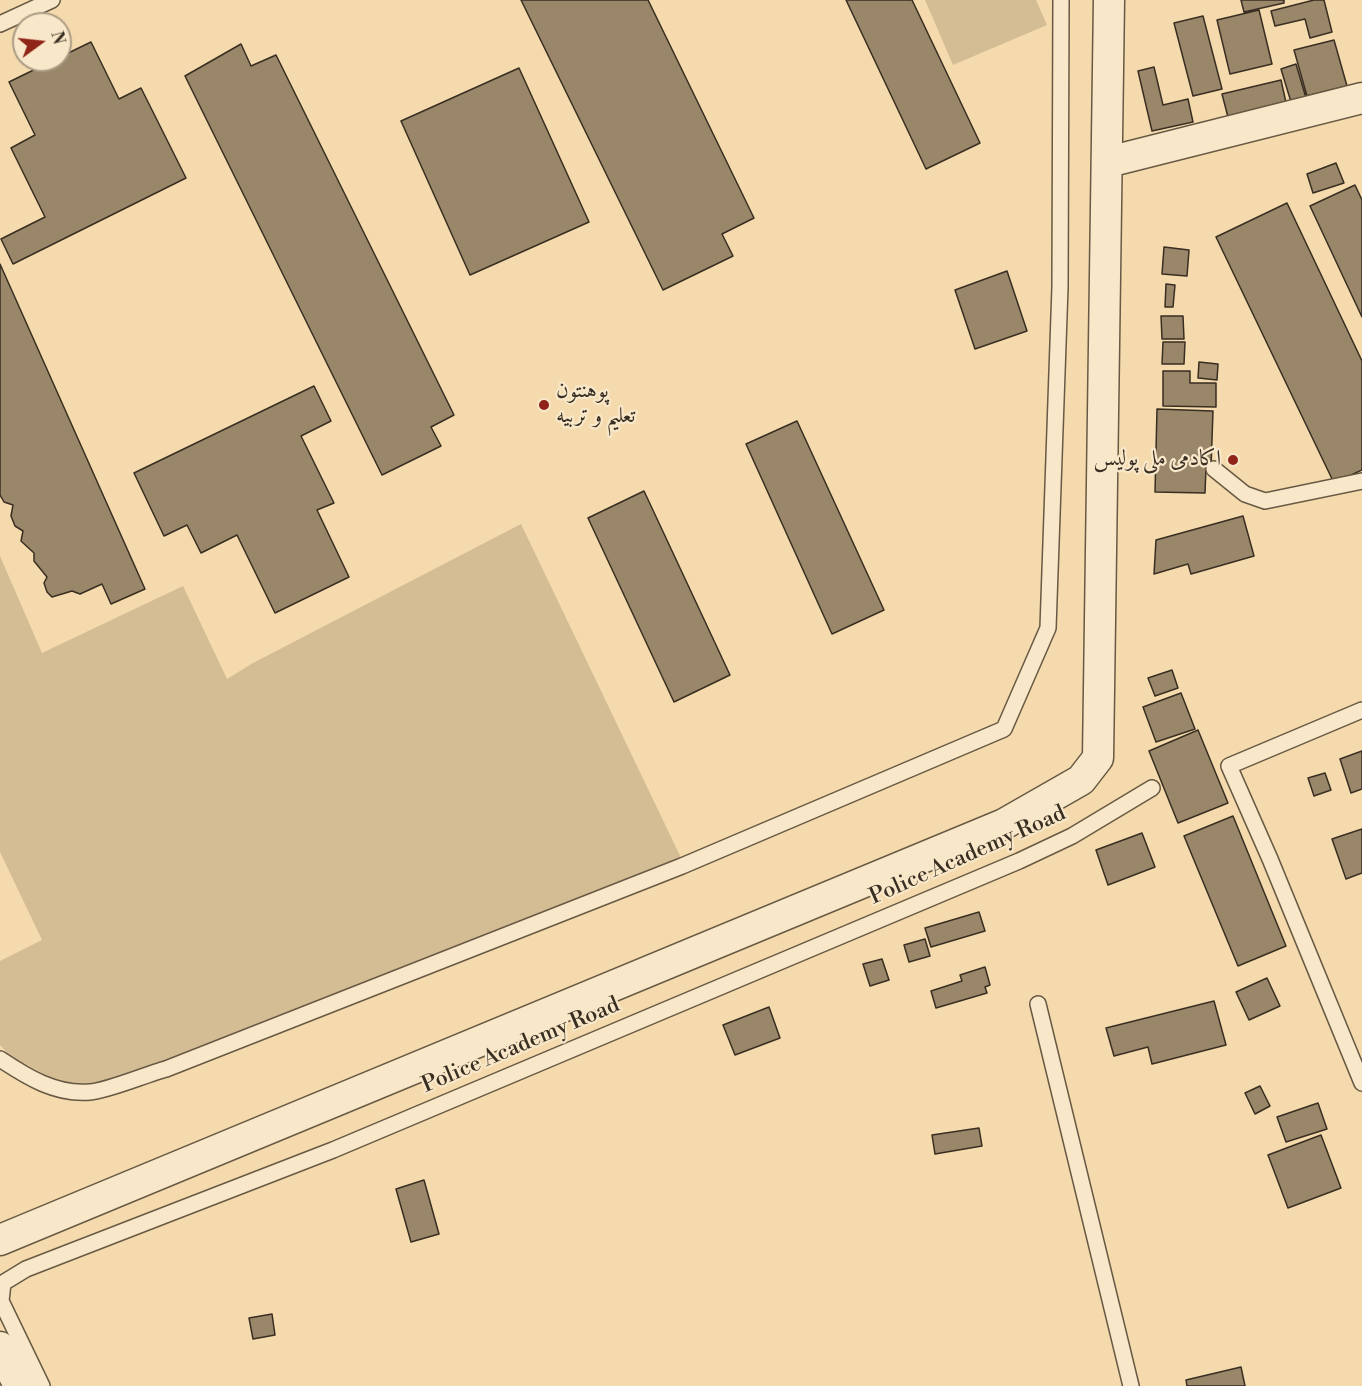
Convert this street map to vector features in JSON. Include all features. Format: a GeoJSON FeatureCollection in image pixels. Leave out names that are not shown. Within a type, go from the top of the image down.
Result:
{"type":"FeatureCollection","features":[{"type":"Feature","properties":{"kind":"street"},"geometry":{"type":"LineString","coordinates":[[0,1240],[1004,824],[1081,780],[1098,758],[1109,0]]}},
{"type":"Feature","properties":{"kind":"street"},"geometry":{"type":"LineString","coordinates":[[1108,162],[1362,98]]}},
{"type":"Feature","properties":{"kind":"street"},"geometry":{"type":"LineString","coordinates":[[0,1347],[19,1386]]}},
{"type":"Feature","properties":{"kind":"lane"},"geometry":{"type":"LineString","coordinates":[[0,24],[52,0]]}},
{"type":"Feature","properties":{"kind":"lane"},"geometry":{"type":"LineString","coordinates":[[0,1059],[21,1073],[52,1088],[91,1092],[166,1069],[682,866],[1004,729],[1048,628],[1060,287],[1061,0]]}},
{"type":"Feature","properties":{"kind":"lane"},"geometry":{"type":"LineString","coordinates":[[1214,469],[1245,494],[1265,501],[1362,481]]}},
{"type":"Feature","properties":{"kind":"lane"},"geometry":{"type":"LineString","coordinates":[[1362,710],[1229,766],[1270,859],[1362,1083]]}},
{"type":"Feature","properties":{"kind":"lane","name":"Police Academy Road"},"geometry":{"type":"LineString","coordinates":[[42,1386],[1,1301],[3,1283],[26,1269],[333,1150],[1008,866],[1072,836],[1152,788]]}},
{"type":"Feature","properties":{"kind":"lane"},"geometry":{"type":"LineString","coordinates":[[1038,1004],[1131,1386]]}},
{"type":"Feature","properties":{"kind":"shaded area"},"geometry":{"type":"Polygon","coordinates":[[[925,0],[1036,0],[1047,25],[953,65],[925,0]]]}},
{"type":"Feature","properties":{"kind":"shaded area"},"geometry":{"type":"Polygon","coordinates":[[[521,524],[684,864],[169,1061],[94,1084],[59,1082],[10,1056],[0,1045],[0,961],[42,940],[0,852],[0,556],[42,653],[183,586],[227,679],[253,663],[521,524]]]}},
{"type":"Feature","properties":{"kind":"building"},"geometry":{"type":"Polygon","coordinates":[[[521,0],[648,0],[754,218],[722,234],[733,256],[663,290],[521,0]]]}},
{"type":"Feature","properties":{"kind":"building"},"geometry":{"type":"Polygon","coordinates":[[[846,0],[912,0],[980,143],[926,169],[846,0]]]}},
{"type":"Feature","properties":{"kind":"building"},"geometry":{"type":"Polygon","coordinates":[[[1241,0],[1284,0],[1284,3],[1244,12],[1241,0]]]}},
{"type":"Feature","properties":{"kind":"building"},"geometry":{"type":"Polygon","coordinates":[[[1314,0],[1324,0],[1332,32],[1310,38],[1305,19],[1275,26],[1271,11],[1314,0]]]}},
{"type":"Feature","properties":{"kind":"building"},"geometry":{"type":"Polygon","coordinates":[[[1259,10],[1272,64],[1230,74],[1217,20],[1259,10]]]}},
{"type":"Feature","properties":{"kind":"building"},"geometry":{"type":"Polygon","coordinates":[[[1203,16],[1222,89],[1193,96],[1174,23],[1203,16]]]}},
{"type":"Feature","properties":{"kind":"building"},"geometry":{"type":"Polygon","coordinates":[[[1334,40],[1347,86],[1307,96],[1294,50],[1334,40]]]}},
{"type":"Feature","properties":{"kind":"building"},"geometry":{"type":"Polygon","coordinates":[[[91,42],[119,99],[141,88],[186,178],[13,264],[1,239],[45,217],[11,148],[35,135],[9,82],[29,72],[72,72],[72,51],[91,42]]]}},
{"type":"Feature","properties":{"kind":"building"},"geometry":{"type":"Polygon","coordinates":[[[241,44],[251,66],[276,55],[454,415],[431,427],[441,446],[382,475],[185,76],[241,44]]]}},
{"type":"Feature","properties":{"kind":"building"},"geometry":{"type":"Polygon","coordinates":[[[1296,64],[1306,98],[1291,102],[1281,69],[1296,64]]]}},
{"type":"Feature","properties":{"kind":"building"},"geometry":{"type":"Polygon","coordinates":[[[1154,67],[1163,105],[1188,99],[1193,122],[1152,131],[1138,71],[1154,67]]]}},
{"type":"Feature","properties":{"kind":"building"},"geometry":{"type":"Polygon","coordinates":[[[519,68],[589,222],[470,275],[401,121],[519,68]]]}},
{"type":"Feature","properties":{"kind":"building"},"geometry":{"type":"Polygon","coordinates":[[[1281,80],[1287,107],[1229,121],[1222,94],[1281,80]]]}},
{"type":"Feature","properties":{"kind":"building"},"geometry":{"type":"Polygon","coordinates":[[[1336,163],[1344,183],[1313,193],[1307,174],[1336,163]]]}},
{"type":"Feature","properties":{"kind":"building"},"geometry":{"type":"Polygon","coordinates":[[[1355,185],[1362,200],[1362,317],[1310,206],[1355,185]]]}},
{"type":"Feature","properties":{"kind":"building"},"geometry":{"type":"Polygon","coordinates":[[[1287,203],[1362,361],[1362,470],[1334,483],[1216,237],[1287,203]]]}},
{"type":"Feature","properties":{"kind":"building"},"geometry":{"type":"Polygon","coordinates":[[[1164,247],[1189,250],[1187,276],[1162,274],[1164,247]]]}},
{"type":"Feature","properties":{"kind":"building"},"geometry":{"type":"Polygon","coordinates":[[[0,264],[145,589],[111,604],[102,584],[80,594],[72,591],[52,597],[47,592],[44,583],[47,577],[34,561],[34,553],[21,541],[23,531],[15,526],[11,516],[13,505],[4,502],[0,495],[0,264]]]}},
{"type":"Feature","properties":{"kind":"building"},"geometry":{"type":"Polygon","coordinates":[[[1007,271],[1027,331],[975,349],[955,290],[1007,271]]]}},
{"type":"Feature","properties":{"kind":"building"},"geometry":{"type":"Polygon","coordinates":[[[1166,284],[1175,285],[1173,307],[1165,307],[1166,284]]]}},
{"type":"Feature","properties":{"kind":"building"},"geometry":{"type":"Polygon","coordinates":[[[1161,316],[1183,316],[1184,339],[1162,339],[1161,316]]]}},
{"type":"Feature","properties":{"kind":"building"},"geometry":{"type":"Polygon","coordinates":[[[1163,342],[1185,342],[1184,364],[1162,364],[1163,342]]]}},
{"type":"Feature","properties":{"kind":"building"},"geometry":{"type":"Polygon","coordinates":[[[1199,362],[1218,364],[1217,380],[1198,378],[1199,362]]]}},
{"type":"Feature","properties":{"kind":"building"},"geometry":{"type":"Polygon","coordinates":[[[1163,371],[1190,371],[1190,383],[1216,383],[1216,407],[1163,406],[1163,371]]]}},
{"type":"Feature","properties":{"kind":"building"},"geometry":{"type":"Polygon","coordinates":[[[314,386],[331,421],[301,436],[334,503],[317,510],[349,577],[275,613],[237,535],[201,553],[187,525],[164,536],[134,473],[314,386]]]}},
{"type":"Feature","properties":{"kind":"building"},"geometry":{"type":"Polygon","coordinates":[[[1157,409],[1213,411],[1211,468],[1206,468],[1205,493],[1155,492],[1157,409]]]}},
{"type":"Feature","properties":{"kind":"building"},"geometry":{"type":"Polygon","coordinates":[[[797,421],[884,610],[832,634],[746,444],[797,421]]]}},
{"type":"Feature","properties":{"kind":"building"},"geometry":{"type":"Polygon","coordinates":[[[644,491],[730,675],[674,702],[588,518],[644,491]]]}},
{"type":"Feature","properties":{"kind":"building"},"geometry":{"type":"Polygon","coordinates":[[[1243,516],[1254,556],[1191,574],[1188,564],[1154,574],[1156,540],[1243,516]]]}},
{"type":"Feature","properties":{"kind":"building"},"geometry":{"type":"Polygon","coordinates":[[[1172,670],[1178,688],[1155,696],[1148,678],[1172,670]]]}},
{"type":"Feature","properties":{"kind":"building"},"geometry":{"type":"Polygon","coordinates":[[[1181,693],[1195,729],[1156,742],[1143,707],[1181,693]]]}},
{"type":"Feature","properties":{"kind":"building"},"geometry":{"type":"Polygon","coordinates":[[[1198,730],[1228,803],[1178,823],[1149,751],[1198,730]]]}},
{"type":"Feature","properties":{"kind":"building"},"geometry":{"type":"Polygon","coordinates":[[[1362,751],[1362,789],[1351,793],[1340,759],[1362,751]]]}},
{"type":"Feature","properties":{"kind":"building"},"geometry":{"type":"Polygon","coordinates":[[[1325,773],[1331,790],[1314,796],[1308,778],[1325,773]]]}},
{"type":"Feature","properties":{"kind":"building"},"geometry":{"type":"Polygon","coordinates":[[[1233,816],[1286,946],[1238,966],[1184,836],[1233,816]]]}},
{"type":"Feature","properties":{"kind":"building"},"geometry":{"type":"Polygon","coordinates":[[[1362,829],[1362,873],[1346,879],[1332,839],[1362,829]]]}},
{"type":"Feature","properties":{"kind":"building"},"geometry":{"type":"Polygon","coordinates":[[[1142,833],[1155,867],[1108,885],[1096,850],[1142,833]]]}},
{"type":"Feature","properties":{"kind":"building"},"geometry":{"type":"Polygon","coordinates":[[[979,912],[985,931],[931,947],[925,928],[979,912]]]}},
{"type":"Feature","properties":{"kind":"building"},"geometry":{"type":"Polygon","coordinates":[[[925,939],[930,956],[909,962],[904,945],[925,939]]]}},
{"type":"Feature","properties":{"kind":"building"},"geometry":{"type":"Polygon","coordinates":[[[882,959],[889,980],[870,986],[863,964],[882,959]]]}},
{"type":"Feature","properties":{"kind":"building"},"geometry":{"type":"Polygon","coordinates":[[[985,967],[990,985],[985,987],[987,993],[936,1008],[931,991],[962,981],[960,975],[985,967]]]}},
{"type":"Feature","properties":{"kind":"building"},"geometry":{"type":"Polygon","coordinates":[[[1267,978],[1280,1006],[1249,1020],[1236,992],[1267,978]]]}},
{"type":"Feature","properties":{"kind":"building"},"geometry":{"type":"Polygon","coordinates":[[[1214,1001],[1226,1045],[1152,1064],[1148,1047],[1114,1056],[1106,1028],[1214,1001]]]}},
{"type":"Feature","properties":{"kind":"building"},"geometry":{"type":"Polygon","coordinates":[[[769,1007],[780,1038],[735,1055],[723,1025],[769,1007]]]}},
{"type":"Feature","properties":{"kind":"building"},"geometry":{"type":"Polygon","coordinates":[[[1260,1086],[1270,1106],[1255,1114],[1245,1093],[1260,1086]]]}},
{"type":"Feature","properties":{"kind":"building"},"geometry":{"type":"Polygon","coordinates":[[[1318,1103],[1327,1129],[1286,1142],[1277,1117],[1318,1103]]]}},
{"type":"Feature","properties":{"kind":"building"},"geometry":{"type":"Polygon","coordinates":[[[979,1128],[982,1146],[935,1154],[932,1135],[979,1128]]]}},
{"type":"Feature","properties":{"kind":"building"},"geometry":{"type":"Polygon","coordinates":[[[1321,1135],[1341,1188],[1288,1208],[1268,1155],[1321,1135]]]}},
{"type":"Feature","properties":{"kind":"building"},"geometry":{"type":"Polygon","coordinates":[[[424,1180],[439,1234],[411,1242],[396,1189],[424,1180]]]}},
{"type":"Feature","properties":{"kind":"building"},"geometry":{"type":"Polygon","coordinates":[[[272,1314],[275,1335],[253,1339],[249,1318],[272,1314]]]}},
{"type":"Feature","properties":{"kind":"building"},"geometry":{"type":"Polygon","coordinates":[[[1241,1367],[1245,1386],[1187,1386],[1186,1380],[1241,1367]]]}},
{"type":"Feature","properties":{"kind":"place","name":"پوهنتون تعلیم و تربیه"},"geometry":{"type":"Point","coordinates":[544,405]}},
{"type":"Feature","properties":{"kind":"place","name":"اکادمی ملی پولیس"},"geometry":{"type":"Point","coordinates":[1233,460]}}]}
